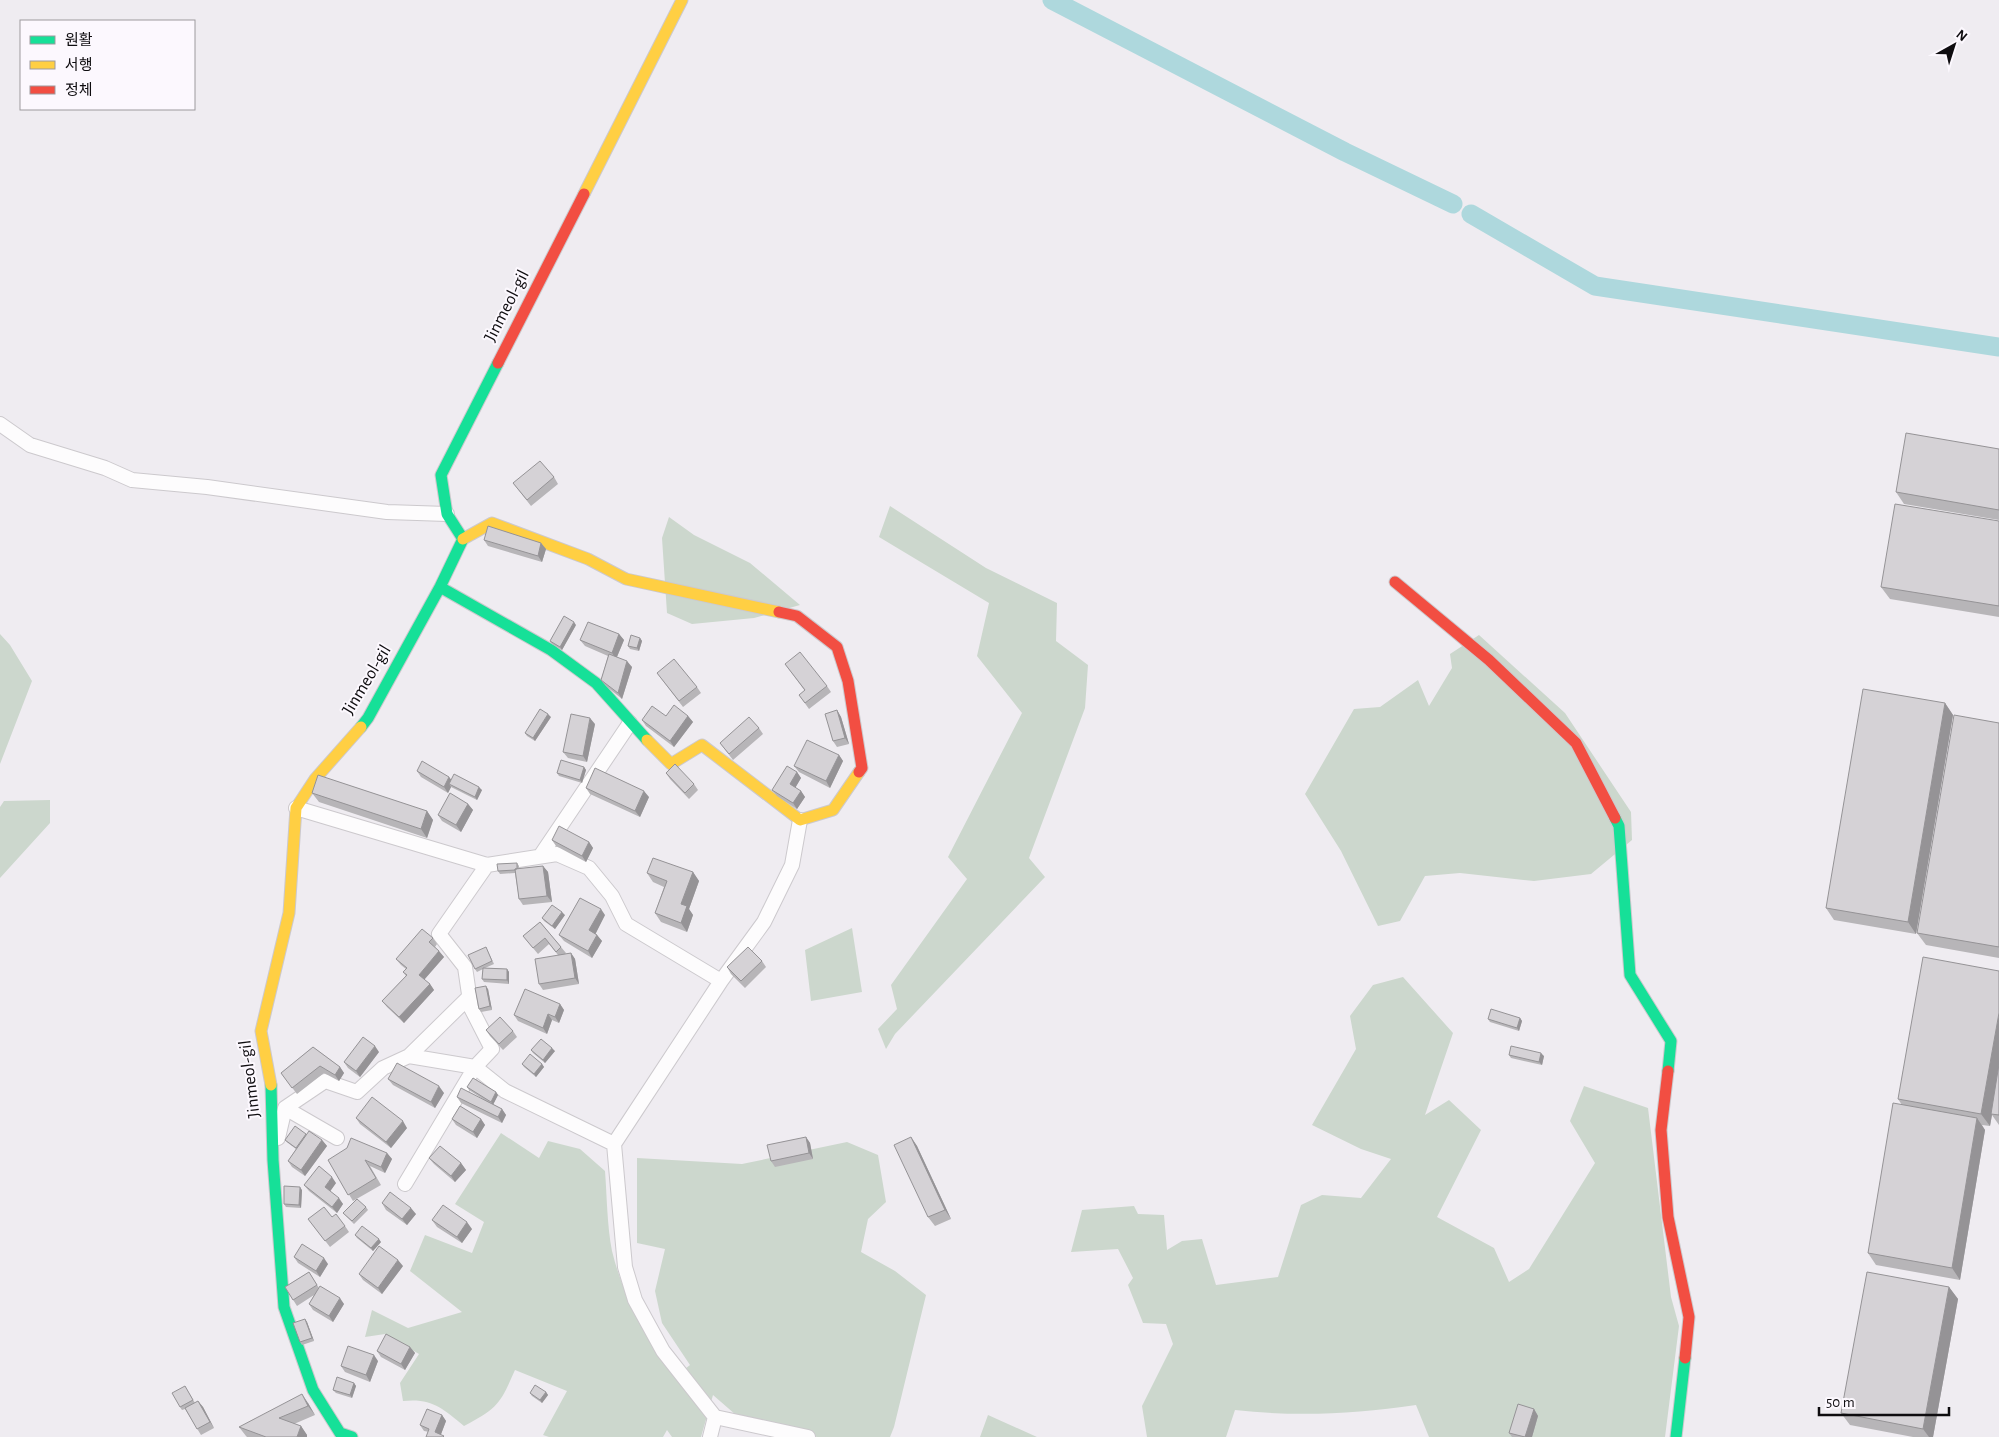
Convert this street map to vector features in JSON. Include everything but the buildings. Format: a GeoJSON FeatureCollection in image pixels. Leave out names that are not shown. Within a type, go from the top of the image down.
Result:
{"type":"FeatureCollection","features":[{"type":"Feature","properties":{"kind":"street","name":"Jinmeol-gil"},"geometry":{"type":"LineString","coordinates":[[352,1437],[340,1433],[313,1390],[284,1308],[273,1160],[273,1094],[261,1031],[289,912],[296,808],[316,779],[368,718],[440,587],[463,539],[447,514],[440,475],[682,0]]}},
{"type":"Feature","properties":{"kind":"street"},"geometry":{"type":"LineString","coordinates":[[0,424],[30,446],[105,468],[132,480],[207,487],[387,512],[447,514]]}},
{"type":"Feature","properties":{"kind":"street"},"geometry":{"type":"LineString","coordinates":[[463,539],[492,523],[588,559],[626,579],[797,616],[837,647],[848,681],[862,768],[833,810],[800,820]]}},
{"type":"Feature","properties":{"kind":"street"},"geometry":{"type":"LineString","coordinates":[[1395,582],[1489,660],[1576,743],[1619,826],[1630,975],[1671,1041],[1661,1130],[1668,1217],[1689,1317],[1676,1437]]}},
{"type":"Feature","properties":{"kind":"street"},"geometry":{"type":"LineString","coordinates":[[440,587],[550,650],[596,683],[630,723],[672,764],[702,744],[800,820]]}},
{"type":"Feature","properties":{"kind":"street"},"geometry":{"type":"LineString","coordinates":[[541,855],[630,723]]}},
{"type":"Feature","properties":{"kind":"street"},"geometry":{"type":"LineString","coordinates":[[296,808],[486,865],[541,855],[558,854],[589,868],[612,896],[626,924],[721,981]]}},
{"type":"Feature","properties":{"kind":"street"},"geometry":{"type":"LineString","coordinates":[[800,820],[792,865],[764,922],[721,981],[614,1144],[625,1267],[635,1300],[663,1351],[715,1417],[808,1437]]}},
{"type":"Feature","properties":{"kind":"street"},"geometry":{"type":"LineString","coordinates":[[405,1184],[476,1068],[492,1049],[471,1008],[465,967],[438,934],[486,865]]}},
{"type":"Feature","properties":{"kind":"street"},"geometry":{"type":"LineString","coordinates":[[273,1160],[285,1108],[325,1081],[357,1092],[383,1068],[409,1056],[469,997]]}},
{"type":"Feature","properties":{"kind":"street"},"geometry":{"type":"LineString","coordinates":[[409,1056],[476,1068],[505,1091],[614,1144]]}},
{"type":"Feature","properties":{"kind":"street"},"geometry":{"type":"LineString","coordinates":[[285,1108],[337,1138]]}},
{"type":"Feature","properties":{"kind":"street"},"geometry":{"type":"LineString","coordinates":[[297,1398],[313,1390]]}},
{"type":"Feature","properties":{"kind":"street"},"geometry":{"type":"LineString","coordinates":[[710,1437],[715,1417]]}},
{"type":"Feature","properties":{"kind":"shaded area"},"geometry":{"type":"Polygon","coordinates":[[[890,506],[986,568],[1057,603],[1056,641],[1088,665],[1085,708],[1029,858],[1045,877],[895,1034],[886,1049],[878,1029],[897,1009],[891,985],[967,879],[948,857],[1022,713],[977,656],[989,603],[879,537],[890,506]]]}},
{"type":"Feature","properties":{"kind":"shaded area"},"geometry":{"type":"Polygon","coordinates":[[[669,517],[694,535],[750,563],[800,605],[754,618],[692,624],[667,613],[662,538],[669,517]]]}},
{"type":"Feature","properties":{"kind":"shaded area"},"geometry":{"type":"Polygon","coordinates":[[[0,634],[10,645],[32,681],[0,764],[0,634]]]}},
{"type":"Feature","properties":{"kind":"shaded area"},"geometry":{"type":"Polygon","coordinates":[[[1479,635],[1565,713],[1631,812],[1632,840],[1591,874],[1534,881],[1460,873],[1425,876],[1400,921],[1378,926],[1341,851],[1305,794],[1354,709],[1380,707],[1418,680],[1429,706],[1452,668],[1450,654],[1479,635]]]}},
{"type":"Feature","properties":{"kind":"shaded area"},"geometry":{"type":"Polygon","coordinates":[[[50,800],[50,823],[0,878],[0,807],[4,801],[50,800]]]}},
{"type":"Feature","properties":{"kind":"shaded area"},"geometry":{"type":"Polygon","coordinates":[[[852,928],[862,992],[811,1001],[805,950],[852,928]]]}},
{"type":"Feature","properties":{"kind":"shaded area"},"geometry":{"type":"Polygon","coordinates":[[[1403,977],[1453,1033],[1425,1115],[1449,1100],[1481,1130],[1437,1217],[1494,1248],[1509,1282],[1529,1269],[1595,1163],[1570,1121],[1584,1086],[1648,1108],[1671,1297],[1679,1326],[1665,1437],[1429,1437],[1416,1405],[1326,1414],[1235,1410],[1226,1437],[1147,1437],[1142,1406],[1173,1344],[1166,1324],[1143,1323],[1128,1285],[1133,1278],[1118,1249],[1071,1252],[1082,1210],[1134,1206],[1138,1214],[1164,1215],[1167,1250],[1182,1241],[1202,1239],[1216,1285],[1278,1277],[1301,1205],[1322,1195],[1361,1198],[1391,1159],[1361,1149],[1312,1125],[1356,1049],[1350,1016],[1373,985],[1403,977]]]}},
{"type":"Feature","properties":{"kind":"shaded area"},"geometry":{"type":"Polygon","coordinates":[[[501,1133],[539,1158],[548,1141],[580,1149],[605,1171],[610,1241],[617,1269],[629,1302],[645,1332],[676,1376],[690,1365],[662,1323],[655,1291],[665,1249],[637,1243],[637,1158],[742,1164],[847,1142],[878,1155],[886,1202],[868,1219],[861,1252],[895,1271],[926,1295],[890,1437],[817,1437],[768,1422],[736,1415],[713,1395],[701,1437],[672,1437],[667,1430],[663,1437],[549,1437],[543,1435],[567,1391],[515,1370],[497,1404],[464,1426],[443,1409],[429,1403],[413,1400],[403,1401],[400,1383],[419,1354],[385,1334],[365,1337],[372,1310],[408,1328],[462,1312],[410,1271],[425,1235],[472,1253],[484,1222],[455,1204],[501,1133]]]}},
{"type":"Feature","properties":{"kind":"shaded area"},"geometry":{"type":"Polygon","coordinates":[[[988,1415],[1037,1437],[980,1437],[988,1415]]]}},
{"type":"Feature","properties":{"kind":"waterway"},"geometry":{"type":"LineString","coordinates":[[1052,0],[1345,152],[1453,204]]}},
{"type":"Feature","properties":{"kind":"waterway"},"geometry":{"type":"LineString","coordinates":[[1471,214],[1595,286],[1999,347]]}},
{"type":"Feature","properties":{"kind":"traffic: fast"},"geometry":{"type":"LineString","coordinates":[[361,727],[368,718],[440,587],[463,539],[447,514],[441,475],[498,363]]}},
{"type":"Feature","properties":{"kind":"traffic: fast"},"geometry":{"type":"LineString","coordinates":[[440,587],[551,650],[596,683],[647,740]]}},
{"type":"Feature","properties":{"kind":"traffic: fast"},"geometry":{"type":"LineString","coordinates":[[1615,818],[1619,826],[1630,975],[1671,1041],[1668,1071]]}},
{"type":"Feature","properties":{"kind":"traffic: fast"},"geometry":{"type":"LineString","coordinates":[[271,1085],[273,1160],[284,1307],[313,1390],[340,1433],[352,1437]]}},
{"type":"Feature","properties":{"kind":"traffic: fast"},"geometry":{"type":"LineString","coordinates":[[1676,1437],[1685,1358]]}},
{"type":"Feature","properties":{"kind":"traffic: slow"},"geometry":{"type":"LineString","coordinates":[[584,194],[682,0]]}},
{"type":"Feature","properties":{"kind":"traffic: slow"},"geometry":{"type":"LineString","coordinates":[[463,539],[492,523],[588,559],[626,579],[779,612]]}},
{"type":"Feature","properties":{"kind":"traffic: slow"},"geometry":{"type":"LineString","coordinates":[[271,1085],[261,1031],[289,913],[296,808],[315,779],[361,727]]}},
{"type":"Feature","properties":{"kind":"traffic: slow"},"geometry":{"type":"LineString","coordinates":[[647,740],[671,764],[702,745],[800,820],[833,810],[859,772]]}},
{"type":"Feature","properties":{"kind":"traffic: jam"},"geometry":{"type":"LineString","coordinates":[[498,363],[584,194]]}},
{"type":"Feature","properties":{"kind":"traffic: jam"},"geometry":{"type":"LineString","coordinates":[[1395,582],[1489,660],[1576,743],[1615,818]]}},
{"type":"Feature","properties":{"kind":"traffic: jam"},"geometry":{"type":"LineString","coordinates":[[779,612],[797,616],[837,647],[848,681],[862,768],[859,772]]}},
{"type":"Feature","properties":{"kind":"traffic: jam"},"geometry":{"type":"LineString","coordinates":[[1668,1071],[1661,1130],[1668,1217],[1689,1317],[1685,1358]]}}]}
